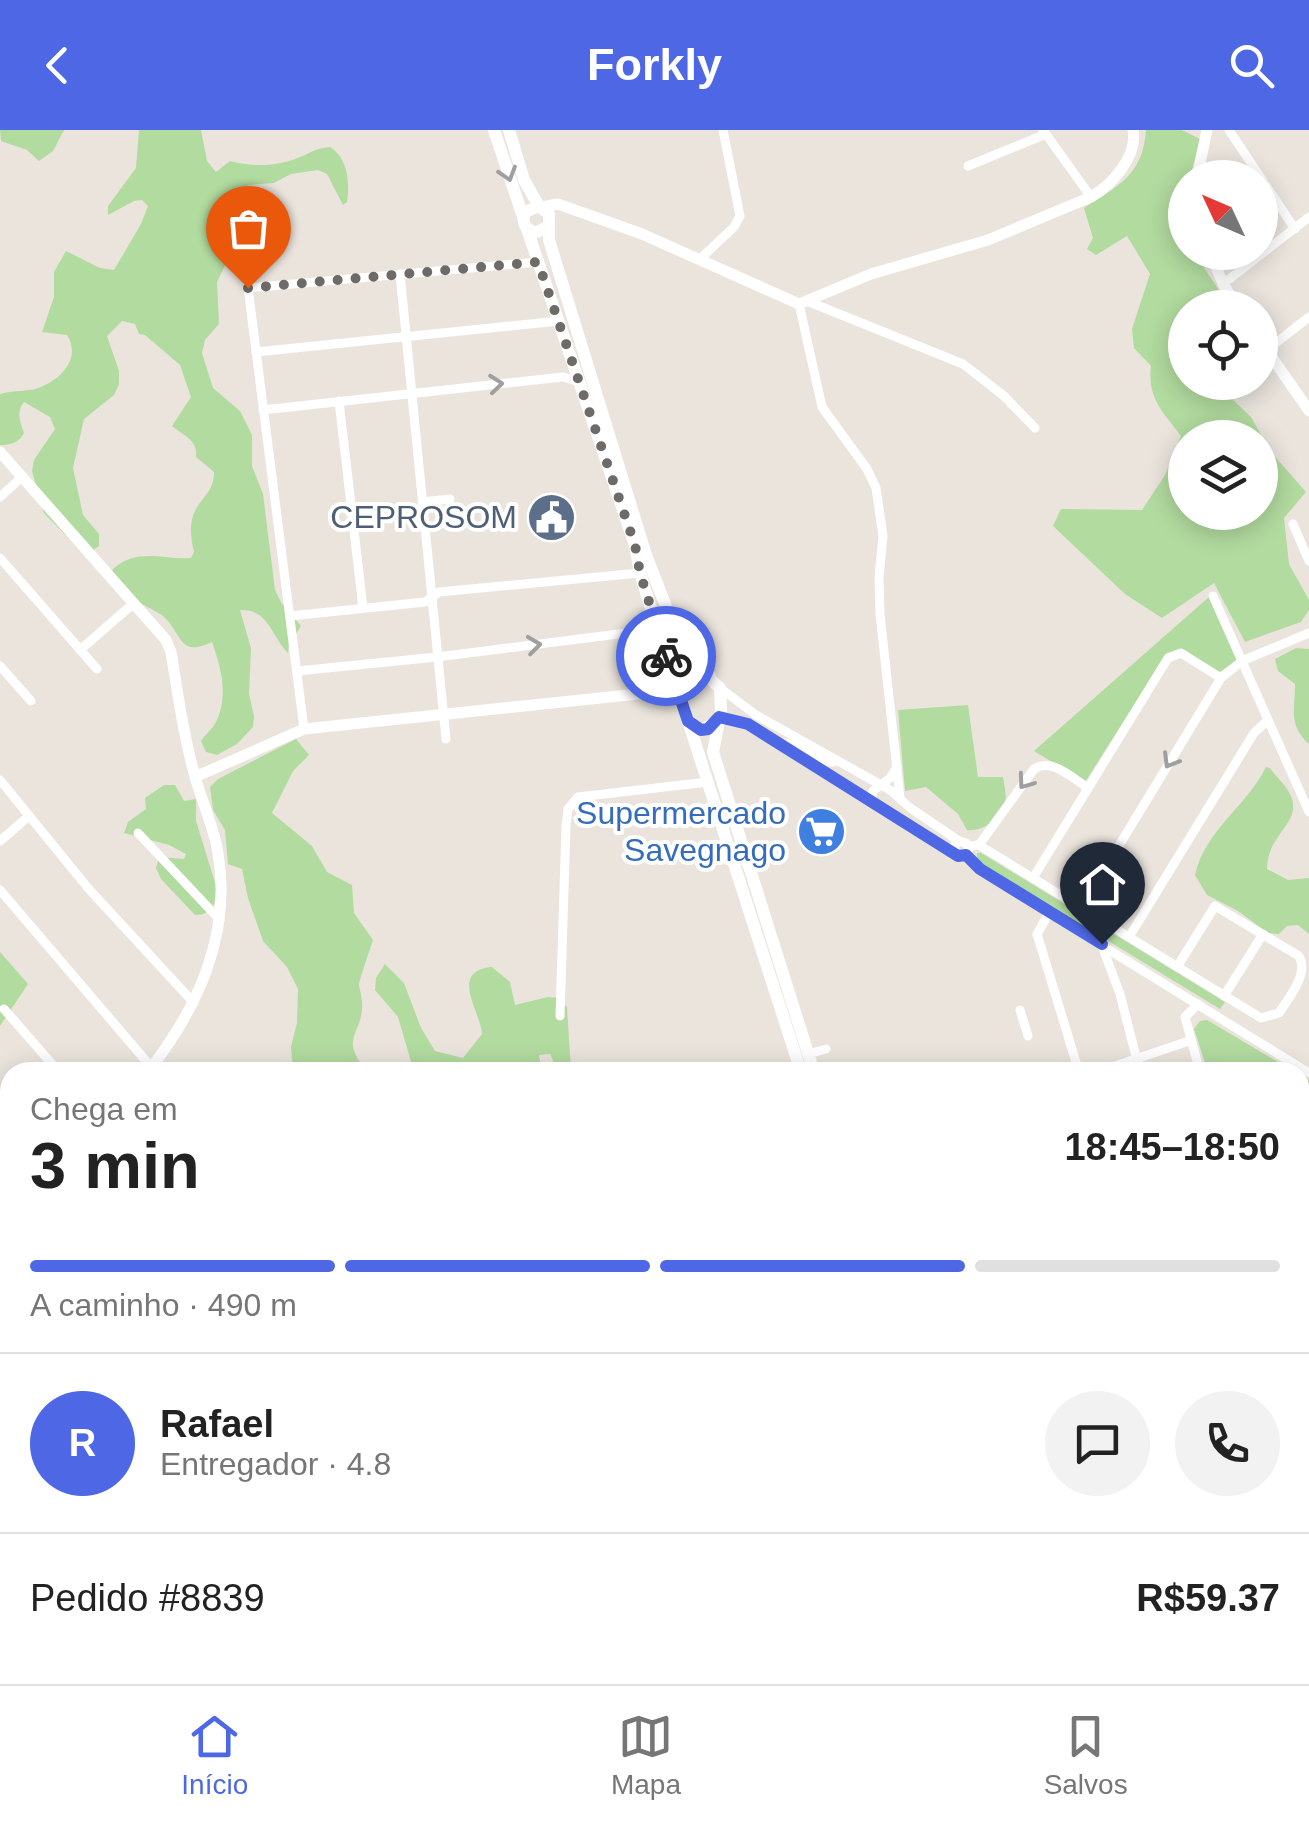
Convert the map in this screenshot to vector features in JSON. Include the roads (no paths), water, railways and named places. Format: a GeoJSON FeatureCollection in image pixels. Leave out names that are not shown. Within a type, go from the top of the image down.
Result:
{"type":"FeatureCollection","features":[{"type":"Feature","properties":{"kind":"main road"},"geometry":{"type":"LineString","coordinates":[[494,130],[635,545],[640,573],[708,782],[814,1061]]}},
{"type":"Feature","properties":{"kind":"main road"},"geometry":{"type":"LineString","coordinates":[[509,130],[524,180],[540,207],[549,214],[548,224],[646,555],[672,622],[720,688],[722,701],[713,742],[717,767],[814,1061]]}},
{"type":"Feature","properties":{"kind":"main road"},"geometry":{"type":"LineString","coordinates":[[525,223],[528,208],[540,207]]}},
{"type":"Feature","properties":{"kind":"main road"},"geometry":{"type":"LineString","coordinates":[[525,223],[538,232],[548,224]]}},
{"type":"Feature","properties":{"kind":"main road"},"geometry":{"type":"LineString","coordinates":[[676,688],[687,674],[710,676]]}},
{"type":"Feature","properties":{"kind":"main road"},"geometry":{"type":"LineString","coordinates":[[688,721],[701,730],[718,719]]}},
{"type":"Feature","properties":{"kind":"street"},"geometry":{"type":"LineString","coordinates":[[700,259],[734,227],[740,216],[722,130]]}},
{"type":"Feature","properties":{"kind":"street"},"geometry":{"type":"LineString","coordinates":[[1201,160],[1207,132],[1226,130],[1295,228]]}},
{"type":"Feature","properties":{"kind":"street"},"geometry":{"type":"LineString","coordinates":[[968,166],[1044,132],[1091,197]]}},
{"type":"Feature","properties":{"kind":"street"},"geometry":{"type":"LineString","coordinates":[[803,303],[871,274],[988,240],[1091,197],[1116,177],[1132,133]]}},
{"type":"Feature","properties":{"kind":"street"},"geometry":{"type":"LineString","coordinates":[[540,207],[558,204],[642,234],[803,303],[963,364],[1004,396],[1034,428]]}},
{"type":"Feature","properties":{"kind":"street"},"geometry":{"type":"LineString","coordinates":[[548,224],[577,212]]}},
{"type":"Feature","properties":{"kind":"street"},"geometry":{"type":"LineString","coordinates":[[1223,284],[1309,218]]}},
{"type":"Feature","properties":{"kind":"street"},"geometry":{"type":"LineString","coordinates":[[244,256],[304,729]]}},
{"type":"Feature","properties":{"kind":"street"},"geometry":{"type":"LineString","coordinates":[[248,288],[538,262]]}},
{"type":"Feature","properties":{"kind":"street"},"geometry":{"type":"LineString","coordinates":[[1217,270],[1227,290]]}},
{"type":"Feature","properties":{"kind":"street"},"geometry":{"type":"LineString","coordinates":[[400,274],[446,739]]}},
{"type":"Feature","properties":{"kind":"street"},"geometry":{"type":"LineString","coordinates":[[803,303],[822,406],[867,468],[876,488],[883,536],[878,577],[880,614],[900,798]]}},
{"type":"Feature","properties":{"kind":"street"},"geometry":{"type":"LineString","coordinates":[[1278,336],[1309,317]]}},
{"type":"Feature","properties":{"kind":"street"},"geometry":{"type":"LineString","coordinates":[[256,352],[559,320]]}},
{"type":"Feature","properties":{"kind":"street"},"geometry":{"type":"LineString","coordinates":[[1278,366],[1308,408]]}},
{"type":"Feature","properties":{"kind":"street"},"geometry":{"type":"LineString","coordinates":[[264,410],[562,377],[580,382]]}},
{"type":"Feature","properties":{"kind":"street"},"geometry":{"type":"LineString","coordinates":[[339,402],[363,608]]}},
{"type":"Feature","properties":{"kind":"street"},"geometry":{"type":"LineString","coordinates":[[0,452],[168,644],[195,777],[218,852],[220,920],[216,947],[194,1003],[155,1062]]}},
{"type":"Feature","properties":{"kind":"street"},"geometry":{"type":"LineString","coordinates":[[0,497],[22,477]]}},
{"type":"Feature","properties":{"kind":"street"},"geometry":{"type":"LineString","coordinates":[[422,502],[450,498]]}},
{"type":"Feature","properties":{"kind":"street"},"geometry":{"type":"LineString","coordinates":[[1293,524],[1304,538],[1309,561]]}},
{"type":"Feature","properties":{"kind":"street"},"geometry":{"type":"LineString","coordinates":[[0,558],[97,669]]}},
{"type":"Feature","properties":{"kind":"street"},"geometry":{"type":"LineString","coordinates":[[290,616],[425,602],[439,592],[640,573]]}},
{"type":"Feature","properties":{"kind":"street"},"geometry":{"type":"LineString","coordinates":[[1213,596],[1309,812]]}},
{"type":"Feature","properties":{"kind":"street"},"geometry":{"type":"LineString","coordinates":[[80,650],[134,603]]}},
{"type":"Feature","properties":{"kind":"street"},"geometry":{"type":"LineString","coordinates":[[297,671],[658,629]]}},
{"type":"Feature","properties":{"kind":"street"},"geometry":{"type":"LineString","coordinates":[[1081,908],[1221,678],[1242,661],[1309,633]]}},
{"type":"Feature","properties":{"kind":"street"},"geometry":{"type":"LineString","coordinates":[[1032,878],[1168,658],[1182,653],[1221,678]]}},
{"type":"Feature","properties":{"kind":"street"},"geometry":{"type":"LineString","coordinates":[[0,666],[31,700]]}},
{"type":"Feature","properties":{"kind":"street"},"geometry":{"type":"LineString","coordinates":[[195,777],[304,729],[676,688]]}},
{"type":"Feature","properties":{"kind":"street"},"geometry":{"type":"LineString","coordinates":[[720,688],[756,715],[900,798],[966,848],[980,869],[1291,1062]]}},
{"type":"Feature","properties":{"kind":"street"},"geometry":{"type":"LineString","coordinates":[[718,719],[748,724],[871,800],[1032,878],[1129,938],[1261,1018],[1279,1013],[1304,973],[1305,964],[1299,956],[1215,906],[1177,967]]}},
{"type":"Feature","properties":{"kind":"street"},"geometry":{"type":"LineString","coordinates":[[1129,938],[1254,733],[1268,720]]}},
{"type":"Feature","properties":{"kind":"street"},"geometry":{"type":"LineString","coordinates":[[779,744],[790,742],[819,760],[837,762]]}},
{"type":"Feature","properties":{"kind":"street"},"geometry":{"type":"LineString","coordinates":[[966,848],[1041,764],[1048,764],[1087,787]]}},
{"type":"Feature","properties":{"kind":"street"},"geometry":{"type":"LineString","coordinates":[[871,800],[871,794],[890,778],[897,766]]}},
{"type":"Feature","properties":{"kind":"street"},"geometry":{"type":"LineString","coordinates":[[0,780],[88,888],[194,1003]]}},
{"type":"Feature","properties":{"kind":"street"},"geometry":{"type":"LineString","coordinates":[[560,1016],[566,826],[572,802],[578,797],[708,782]]}},
{"type":"Feature","properties":{"kind":"street"},"geometry":{"type":"LineString","coordinates":[[0,841],[29,816]]}},
{"type":"Feature","properties":{"kind":"street"},"geometry":{"type":"LineString","coordinates":[[138,833],[220,920]]}},
{"type":"Feature","properties":{"kind":"street"},"geometry":{"type":"LineString","coordinates":[[0,890],[143,1062]]}},
{"type":"Feature","properties":{"kind":"street"},"geometry":{"type":"LineString","coordinates":[[1048,913],[1038,934],[1077,1062]]}},
{"type":"Feature","properties":{"kind":"street"},"geometry":{"type":"LineString","coordinates":[[1224,996],[1263,934]]}},
{"type":"Feature","properties":{"kind":"street"},"geometry":{"type":"LineString","coordinates":[[1102,944],[1120,994],[1136,1060]]}},
{"type":"Feature","properties":{"kind":"street"},"geometry":{"type":"LineString","coordinates":[[1118,954],[1120,994]]}},
{"type":"Feature","properties":{"kind":"street"},"geometry":{"type":"LineString","coordinates":[[1196,1062],[1185,1017],[1198,1004]]}},
{"type":"Feature","properties":{"kind":"street"},"geometry":{"type":"LineString","coordinates":[[4,1009],[50,1062]]}},
{"type":"Feature","properties":{"kind":"street"},"geometry":{"type":"LineString","coordinates":[[1020,1010],[1028,1036]]}},
{"type":"Feature","properties":{"kind":"street"},"geometry":{"type":"LineString","coordinates":[[1130,1062],[1189,1041]]}},
{"type":"Feature","properties":{"kind":"place","name":"CEPROSOM"},"geometry":{"type":"Point","coordinates":[552,517]}},
{"type":"Feature","properties":{"kind":"place","name":"Supermercado Savegnago"},"geometry":{"type":"Point","coordinates":[821,831]}}]}
